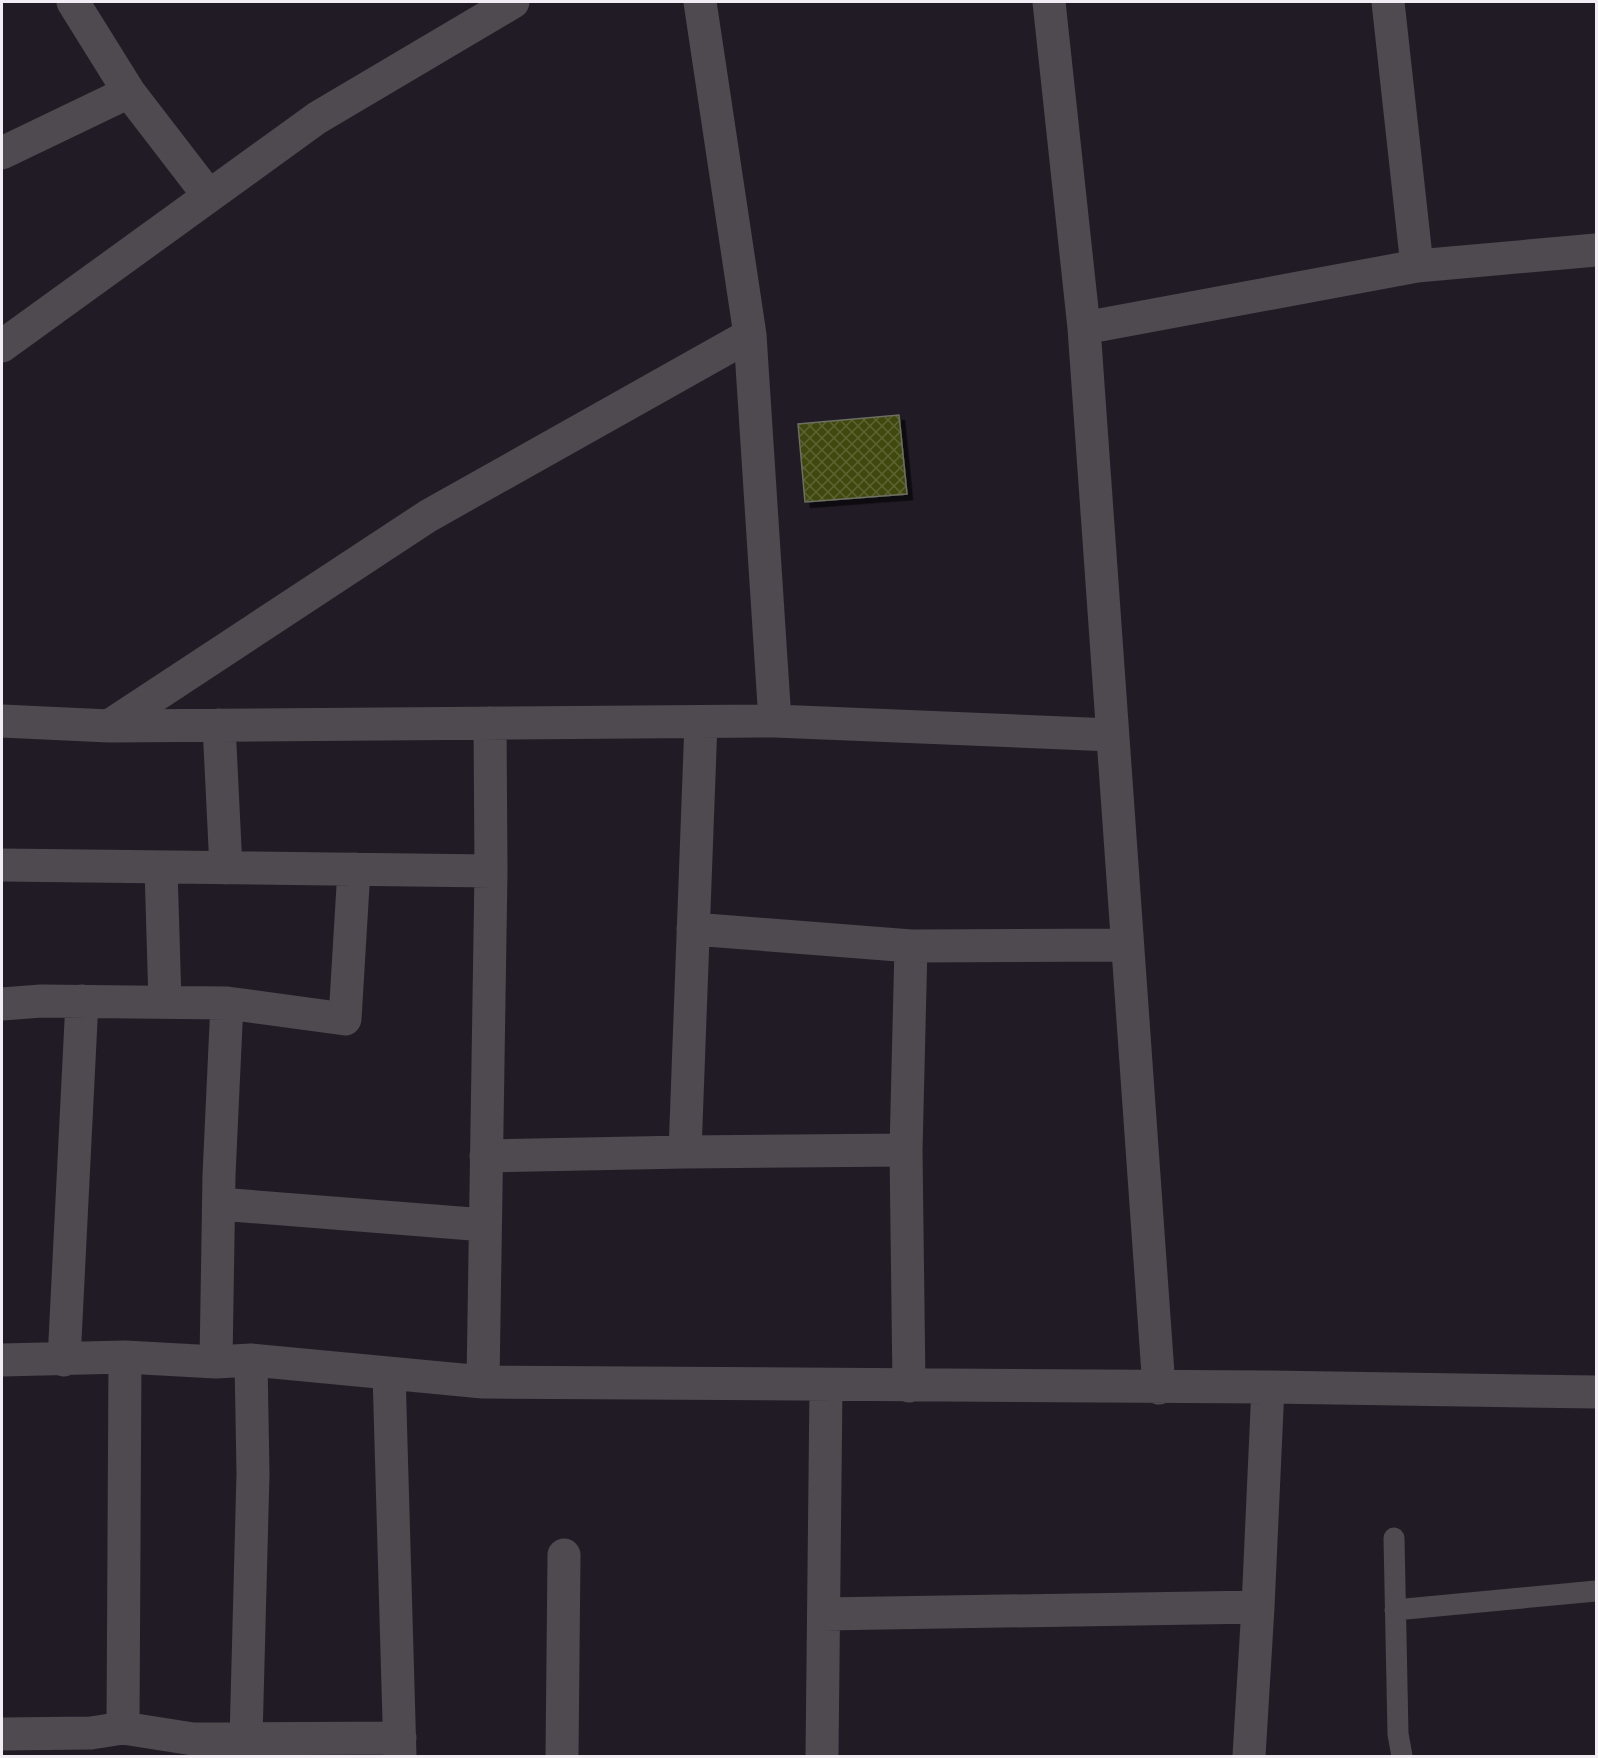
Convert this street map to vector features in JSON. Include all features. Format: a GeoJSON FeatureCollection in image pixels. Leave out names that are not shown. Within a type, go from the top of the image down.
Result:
{"type":"FeatureCollection","features":[{"type":"Feature","properties":{"kind":"street"},"geometry":{"type":"LineString","coordinates":[[73,2],[129,92],[209,196]]}},
{"type":"Feature","properties":{"kind":"street"},"geometry":{"type":"LineString","coordinates":[[2,346],[317,118],[513,2]]}},
{"type":"Feature","properties":{"kind":"street"},"geometry":{"type":"LineString","coordinates":[[700,2],[750,335],[775,721]]}},
{"type":"Feature","properties":{"kind":"street"},"geometry":{"type":"LineString","coordinates":[[1049,2],[1083,328],[1159,1388]]}},
{"type":"Feature","properties":{"kind":"street"},"geometry":{"type":"LineString","coordinates":[[1388,2],[1417,266]]}},
{"type":"Feature","properties":{"kind":"street"},"geometry":{"type":"LineString","coordinates":[[2,153],[129,92]]}},
{"type":"Feature","properties":{"kind":"street"},"geometry":{"type":"LineString","coordinates":[[1083,328],[1417,266],[1596,250]]}},
{"type":"Feature","properties":{"kind":"street"},"geometry":{"type":"LineString","coordinates":[[109,726],[428,516],[750,335]]}},
{"type":"Feature","properties":{"kind":"street"},"geometry":{"type":"LineString","coordinates":[[2,721],[109,726],[775,721],[1112,735]]}},
{"type":"Feature","properties":{"kind":"street"},"geometry":{"type":"LineString","coordinates":[[685,1152],[700,722]]}},
{"type":"Feature","properties":{"kind":"street"},"geometry":{"type":"LineString","coordinates":[[483,1382],[491,871],[490,723]]}},
{"type":"Feature","properties":{"kind":"street"},"geometry":{"type":"LineString","coordinates":[[219,725],[226,868]]}},
{"type":"Feature","properties":{"kind":"street"},"geometry":{"type":"LineString","coordinates":[[2,865],[491,871]]}},
{"type":"Feature","properties":{"kind":"street"},"geometry":{"type":"LineString","coordinates":[[161,868],[165,1002]]}},
{"type":"Feature","properties":{"kind":"street"},"geometry":{"type":"LineString","coordinates":[[2,1004],[82,1001],[227,1003],[345,1019],[354,869]]}},
{"type":"Feature","properties":{"kind":"street"},"geometry":{"type":"LineString","coordinates":[[693,929],[911,946],[1127,945]]}},
{"type":"Feature","properties":{"kind":"street"},"geometry":{"type":"LineString","coordinates":[[909,1386],[906,1150],[911,946]]}},
{"type":"Feature","properties":{"kind":"street"},"geometry":{"type":"LineString","coordinates":[[64,1360],[82,1001]]}},
{"type":"Feature","properties":{"kind":"street"},"geometry":{"type":"LineString","coordinates":[[216,1362],[219,1204],[227,1003]]}},
{"type":"Feature","properties":{"kind":"street"},"geometry":{"type":"LineString","coordinates":[[486,1156],[906,1150]]}},
{"type":"Feature","properties":{"kind":"street"},"geometry":{"type":"LineString","coordinates":[[219,1204],[485,1225]]}},
{"type":"Feature","properties":{"kind":"street"},"geometry":{"type":"LineString","coordinates":[[123,1728],[125,1357]]}},
{"type":"Feature","properties":{"kind":"street"},"geometry":{"type":"LineString","coordinates":[[2,1360],[125,1357],[216,1362],[251,1360],[483,1382],[1268,1387],[1596,1392]]}},
{"type":"Feature","properties":{"kind":"street"},"geometry":{"type":"LineString","coordinates":[[246,1739],[253,1474],[251,1360]]}},
{"type":"Feature","properties":{"kind":"street"},"geometry":{"type":"LineString","coordinates":[[2,1734],[91,1733],[123,1728],[193,1739],[246,1739],[400,1747],[389,1373]]}},
{"type":"Feature","properties":{"kind":"street"},"geometry":{"type":"LineString","coordinates":[[822,1756],[826,1385]]}},
{"type":"Feature","properties":{"kind":"street"},"geometry":{"type":"LineString","coordinates":[[1249,1756],[1268,1387]]}},
{"type":"Feature","properties":{"kind":"street"},"geometry":{"type":"LineString","coordinates":[[562,1756],[564,1555]]}},
{"type":"Feature","properties":{"kind":"street"},"geometry":{"type":"LineString","coordinates":[[824,1614],[1258,1607]]}},
{"type":"Feature","properties":{"kind":"lane"},"geometry":{"type":"LineString","coordinates":[[1394,1538],[1398,1734],[1402,1756]]}},
{"type":"Feature","properties":{"kind":"lane"},"geometry":{"type":"LineString","coordinates":[[1395,1610],[1596,1591]]}},
{"type":"Feature","properties":{"kind":"building"},"geometry":{"type":"Polygon","coordinates":[[[899,415],[907,494],[805,502],[798,424],[899,415]]]}}]}
